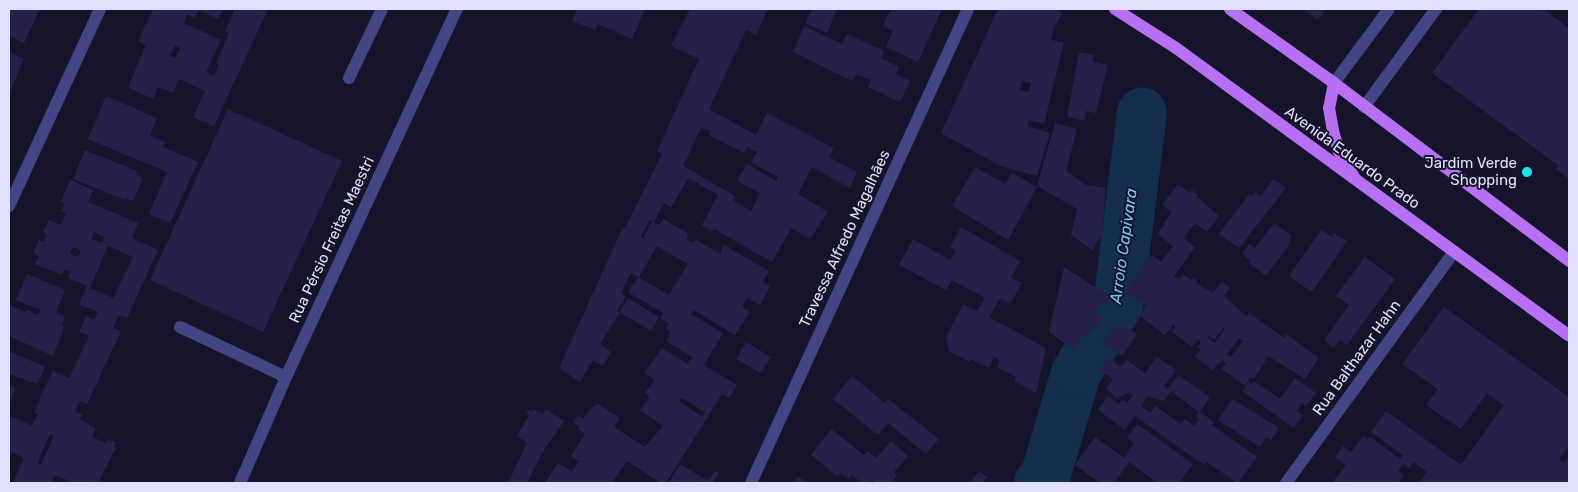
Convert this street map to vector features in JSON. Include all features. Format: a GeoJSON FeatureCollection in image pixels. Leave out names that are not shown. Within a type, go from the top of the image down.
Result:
{"type":"FeatureCollection","features":[{"type":"Feature","properties":{"kind":"main road","name":"Avenida Eduardo Prado"},"geometry":{"type":"LineString","coordinates":[[1115,9],[1176,48],[1569,336]]}},
{"type":"Feature","properties":{"kind":"main road"},"geometry":{"type":"LineString","coordinates":[[1230,9],[1334,83],[1569,261]]}},
{"type":"Feature","properties":{"kind":"main road"},"geometry":{"type":"LineString","coordinates":[[1334,83],[1329,108],[1333,131],[1339,152],[1358,183]]}},
{"type":"Feature","properties":{"kind":"street"},"geometry":{"type":"LineString","coordinates":[[9,206],[100,9]]}},
{"type":"Feature","properties":{"kind":"street"},"geometry":{"type":"LineString","coordinates":[[349,78],[382,9]]}},
{"type":"Feature","properties":{"kind":"street","name":"Rua Pérsio Freitas Maestri"},"geometry":{"type":"LineString","coordinates":[[240,483],[286,377],[455,9]]}},
{"type":"Feature","properties":{"kind":"street","name":"Travessa Alfredo Magalhães"},"geometry":{"type":"LineString","coordinates":[[751,483],[968,9]]}},
{"type":"Feature","properties":{"kind":"street"},"geometry":{"type":"LineString","coordinates":[[1334,83],[1389,9]]}},
{"type":"Feature","properties":{"kind":"street"},"geometry":{"type":"LineString","coordinates":[[1364,107],[1436,9]]}},
{"type":"Feature","properties":{"kind":"street","name":"Rua Balthazar Hahn"},"geometry":{"type":"LineString","coordinates":[[1286,483],[1454,252]]}},
{"type":"Feature","properties":{"kind":"street"},"geometry":{"type":"LineString","coordinates":[[180,327],[286,377]]}},
{"type":"Feature","properties":{"kind":"building"},"geometry":{"type":"Polygon","coordinates":[[[9,9],[40,9],[24,43],[9,36],[9,9]]]}},
{"type":"Feature","properties":{"kind":"building"},"geometry":{"type":"Polygon","coordinates":[[[153,9],[223,9],[218,19],[199,10],[195,18],[187,14],[184,23],[221,40],[206,72],[214,76],[219,64],[216,63],[229,33],[225,31],[235,9],[268,9],[214,126],[193,117],[205,91],[179,79],[173,93],[158,87],[153,99],[128,87],[146,45],[138,41],[153,9]],[[175,46],[170,56],[175,58],[180,48],[175,46]]]}},
{"type":"Feature","properties":{"kind":"building"},"geometry":{"type":"Polygon","coordinates":[[[577,9],[645,9],[632,39],[598,24],[595,30],[572,21],[577,9]]]}},
{"type":"Feature","properties":{"kind":"building"},"geometry":{"type":"Polygon","coordinates":[[[690,9],[768,9],[756,35],[746,30],[709,109],[756,135],[767,113],[834,148],[829,157],[857,172],[850,188],[812,167],[798,194],[828,212],[810,239],[791,228],[772,262],[714,229],[712,231],[702,225],[718,195],[688,178],[671,208],[664,203],[654,222],[659,225],[663,219],[689,234],[686,239],[693,243],[695,239],[720,254],[724,245],[769,271],[763,282],[770,286],[760,305],[747,298],[742,307],[750,312],[735,335],[694,310],[691,314],[723,333],[704,365],[737,385],[729,398],[722,394],[666,483],[661,483],[627,461],[612,483],[545,483],[558,463],[572,472],[579,461],[571,456],[585,434],[573,422],[578,415],[583,419],[589,410],[598,404],[620,418],[614,427],[645,447],[663,426],[640,410],[650,397],[645,393],[655,380],[644,373],[662,348],[688,364],[692,357],[666,341],[671,332],[666,329],[669,323],[660,318],[663,313],[628,292],[638,277],[669,295],[688,264],[657,246],[639,277],[631,273],[621,293],[626,297],[617,311],[620,312],[600,344],[611,352],[603,366],[593,360],[580,382],[559,368],[623,227],[625,228],[662,154],[657,151],[699,59],[671,46],[690,9]],[[701,128],[683,166],[735,196],[733,200],[751,211],[760,193],[737,181],[747,164],[776,181],[778,177],[751,162],[757,152],[747,147],[744,153],[709,135],[711,131],[701,128]],[[650,220],[641,237],[643,238],[652,221],[650,220]],[[682,398],[679,401],[702,417],[705,412],[682,398]]]}},
{"type":"Feature","properties":{"kind":"building"},"geometry":{"type":"Polygon","coordinates":[[[812,9],[837,9],[827,33],[805,23],[812,9]]]}},
{"type":"Feature","properties":{"kind":"building"},"geometry":{"type":"Polygon","coordinates":[[[891,9],[942,9],[918,62],[886,47],[893,31],[883,26],[891,9]]]}},
{"type":"Feature","properties":{"kind":"building"},"geometry":{"type":"Polygon","coordinates":[[[998,9],[1056,9],[1062,13],[1053,30],[1051,40],[1064,42],[1044,124],[1029,120],[1027,126],[1050,133],[1037,176],[1000,166],[941,133],[998,9]],[[1022,81],[1020,90],[1029,92],[1031,83],[1022,81]]]}},
{"type":"Feature","properties":{"kind":"building"},"geometry":{"type":"Polygon","coordinates":[[[1303,9],[1326,9],[1318,20],[1303,9]]]}},
{"type":"Feature","properties":{"kind":"building"},"geometry":{"type":"Polygon","coordinates":[[[1479,9],[1543,9],[1569,28],[1569,179],[1556,169],[1559,166],[1432,73],[1479,9]]]}},
{"type":"Feature","properties":{"kind":"building"},"geometry":{"type":"Polygon","coordinates":[[[804,26],[842,44],[847,34],[884,51],[881,58],[899,67],[896,74],[910,81],[900,102],[868,87],[871,80],[856,74],[853,81],[793,52],[804,26]]]}},
{"type":"Feature","properties":{"kind":"building"},"geometry":{"type":"Polygon","coordinates":[[[9,52],[24,59],[11,90],[9,89],[9,52]]]}},
{"type":"Feature","properties":{"kind":"building"},"geometry":{"type":"Polygon","coordinates":[[[1079,52],[1094,55],[1093,62],[1108,65],[1096,113],[1086,111],[1084,121],[1067,117],[1079,52]]]}},
{"type":"Feature","properties":{"kind":"building"},"geometry":{"type":"Polygon","coordinates":[[[106,96],[157,118],[150,135],[165,142],[163,147],[198,162],[170,223],[149,214],[167,172],[88,139],[106,96]]]}},
{"type":"Feature","properties":{"kind":"building"},"geometry":{"type":"Polygon","coordinates":[[[228,109],[342,161],[263,332],[150,280],[228,109]]]}},
{"type":"Feature","properties":{"kind":"building"},"geometry":{"type":"Polygon","coordinates":[[[1055,123],[1077,129],[1066,171],[1086,185],[1106,188],[1102,234],[1092,250],[1071,235],[1077,209],[1037,186],[1055,123]]]}},
{"type":"Feature","properties":{"kind":"building"},"geometry":{"type":"Polygon","coordinates":[[[85,150],[137,171],[136,174],[143,178],[133,201],[125,198],[125,200],[73,179],[85,150]]]}},
{"type":"Feature","properties":{"kind":"building"},"geometry":{"type":"Polygon","coordinates":[[[975,167],[1005,184],[1012,173],[1037,187],[1008,240],[952,206],[975,167]]]}},
{"type":"Feature","properties":{"kind":"building"},"geometry":{"type":"Polygon","coordinates":[[[1273,179],[1286,188],[1239,248],[1219,234],[1249,194],[1252,196],[1254,192],[1261,196],[1273,179]]]}},
{"type":"Feature","properties":{"kind":"building"},"geometry":{"type":"Polygon","coordinates":[[[70,180],[93,190],[88,202],[138,223],[132,238],[158,250],[127,318],[119,315],[113,328],[121,331],[87,404],[80,401],[75,411],[82,415],[80,420],[96,428],[92,437],[106,443],[108,439],[116,443],[114,447],[116,448],[98,483],[74,483],[55,475],[51,483],[13,483],[24,458],[12,452],[9,459],[9,421],[11,416],[32,426],[38,414],[34,412],[53,371],[69,378],[89,336],[79,332],[86,316],[94,320],[98,312],[79,304],[87,286],[68,278],[71,272],[64,269],[62,275],[35,264],[39,256],[33,253],[39,240],[44,242],[47,234],[43,232],[49,220],[61,225],[66,213],[61,211],[65,204],[61,202],[70,180]],[[94,232],[91,239],[102,243],[104,237],[94,232]],[[108,246],[90,288],[113,298],[133,257],[108,246]],[[73,247],[70,254],[78,257],[81,251],[73,247]],[[50,434],[37,464],[41,465],[54,436],[50,434]]]}},
{"type":"Feature","properties":{"kind":"building"},"geometry":{"type":"Polygon","coordinates":[[[1178,184],[1190,193],[1192,190],[1198,195],[1197,197],[1219,216],[1207,232],[1195,223],[1184,238],[1195,247],[1174,276],[1179,280],[1183,274],[1191,280],[1193,278],[1198,281],[1196,283],[1213,293],[1222,282],[1230,288],[1224,296],[1238,309],[1247,316],[1249,313],[1284,338],[1286,334],[1319,358],[1305,379],[1270,357],[1267,358],[1254,379],[1251,377],[1245,386],[1222,369],[1226,363],[1222,360],[1213,370],[1195,357],[1201,349],[1197,347],[1201,342],[1198,339],[1192,347],[1172,332],[1175,327],[1173,325],[1165,335],[1140,316],[1146,306],[1125,291],[1152,255],[1161,262],[1173,246],[1158,234],[1171,212],[1162,205],[1178,184]],[[1224,327],[1214,340],[1209,336],[1207,337],[1215,343],[1224,327]],[[1239,338],[1227,354],[1231,357],[1243,341],[1239,338]]]}},
{"type":"Feature","properties":{"kind":"building"},"geometry":{"type":"Polygon","coordinates":[[[1274,223],[1292,236],[1289,240],[1291,242],[1266,276],[1249,263],[1251,261],[1242,254],[1249,244],[1255,248],[1274,223]]]}},
{"type":"Feature","properties":{"kind":"building"},"geometry":{"type":"Polygon","coordinates":[[[961,227],[1020,261],[1011,278],[1022,283],[1010,304],[1000,298],[989,317],[1046,348],[1036,393],[1014,381],[1016,377],[997,367],[1000,361],[994,357],[989,368],[971,359],[970,362],[949,351],[946,337],[963,304],[977,311],[985,298],[952,280],[946,290],[899,265],[913,239],[950,260],[956,251],[950,248],[961,227]]]}},
{"type":"Feature","properties":{"kind":"building"},"geometry":{"type":"Polygon","coordinates":[[[1321,230],[1332,237],[1334,233],[1347,241],[1312,292],[1289,276],[1321,230]]]}},
{"type":"Feature","properties":{"kind":"building"},"geometry":{"type":"Polygon","coordinates":[[[1365,257],[1395,279],[1347,345],[1340,340],[1334,348],[1324,340],[1349,305],[1336,296],[1365,257]]]}},
{"type":"Feature","properties":{"kind":"building"},"geometry":{"type":"Polygon","coordinates":[[[1064,267],[1113,299],[1108,306],[1102,302],[1095,311],[1103,317],[1090,333],[1087,331],[1073,349],[1049,332],[1064,267]]]}},
{"type":"Feature","properties":{"kind":"building"},"geometry":{"type":"Polygon","coordinates":[[[27,274],[65,290],[56,312],[65,316],[62,325],[65,326],[53,356],[9,336],[10,305],[26,313],[27,310],[38,315],[41,310],[16,300],[27,274]]]}},
{"type":"Feature","properties":{"kind":"building"},"geometry":{"type":"Polygon","coordinates":[[[628,298],[659,317],[651,331],[620,312],[628,298]]]}},
{"type":"Feature","properties":{"kind":"building"},"geometry":{"type":"Polygon","coordinates":[[[1444,307],[1569,397],[1569,445],[1559,460],[1564,463],[1569,455],[1569,483],[1419,483],[1427,472],[1413,462],[1409,468],[1403,464],[1398,471],[1404,475],[1398,483],[1332,483],[1346,465],[1335,457],[1343,446],[1351,452],[1363,436],[1368,440],[1370,437],[1400,459],[1403,455],[1371,432],[1386,411],[1461,465],[1504,405],[1487,393],[1461,429],[1426,405],[1438,389],[1402,364],[1444,307]]]}},
{"type":"Feature","properties":{"kind":"building"},"geometry":{"type":"Polygon","coordinates":[[[1124,325],[1137,334],[1122,356],[1103,343],[1115,326],[1121,330],[1124,325]]]}},
{"type":"Feature","properties":{"kind":"building"},"geometry":{"type":"Polygon","coordinates":[[[746,342],[771,357],[761,373],[736,359],[746,342]]]}},
{"type":"Feature","properties":{"kind":"building"},"geometry":{"type":"Polygon","coordinates":[[[9,351],[45,367],[37,384],[9,374],[9,351]]]}},
{"type":"Feature","properties":{"kind":"building"},"geometry":{"type":"Polygon","coordinates":[[[1157,357],[1176,370],[1164,386],[1168,389],[1178,375],[1210,397],[1200,412],[1214,422],[1212,425],[1257,457],[1238,483],[1206,462],[1204,465],[1135,416],[1125,430],[1098,410],[1108,396],[1119,404],[1122,399],[1127,403],[1133,395],[1129,393],[1117,398],[1106,389],[1113,379],[1099,370],[1108,358],[1121,367],[1127,360],[1145,373],[1157,357]],[[1171,391],[1164,401],[1147,397],[1141,406],[1150,413],[1155,406],[1181,424],[1185,419],[1194,426],[1199,419],[1196,416],[1199,412],[1171,391]]]}},
{"type":"Feature","properties":{"kind":"building"},"geometry":{"type":"Polygon","coordinates":[[[852,376],[885,403],[888,399],[939,439],[926,454],[888,423],[878,435],[833,399],[852,376]]]}},
{"type":"Feature","properties":{"kind":"building"},"geometry":{"type":"Polygon","coordinates":[[[1295,378],[1316,393],[1306,406],[1302,403],[1297,411],[1303,415],[1294,428],[1242,391],[1249,382],[1252,384],[1254,381],[1280,399],[1295,378]]]}},
{"type":"Feature","properties":{"kind":"building"},"geometry":{"type":"Polygon","coordinates":[[[9,385],[16,388],[10,402],[9,401],[9,385]]]}},
{"type":"Feature","properties":{"kind":"building"},"geometry":{"type":"Polygon","coordinates":[[[1232,399],[1279,428],[1271,440],[1266,437],[1260,447],[1218,420],[1232,399]]]}},
{"type":"Feature","properties":{"kind":"building"},"geometry":{"type":"Polygon","coordinates":[[[533,409],[543,414],[546,409],[564,421],[542,453],[527,483],[508,483],[527,443],[517,436],[529,415],[526,414],[528,410],[532,412],[533,409]]]}},
{"type":"Feature","properties":{"kind":"building"},"geometry":{"type":"Polygon","coordinates":[[[1137,424],[1193,464],[1179,483],[1158,483],[1129,462],[1114,483],[1100,483],[1075,465],[1095,437],[1124,458],[1134,443],[1127,438],[1137,424]]]}},
{"type":"Feature","properties":{"kind":"building"},"geometry":{"type":"Polygon","coordinates":[[[831,429],[864,455],[867,451],[876,458],[891,441],[908,456],[894,472],[897,475],[892,482],[894,483],[876,483],[872,480],[869,483],[862,483],[852,475],[849,479],[840,473],[837,476],[811,455],[831,429]]]}},
{"type":"Feature","properties":{"kind":"building"},"geometry":{"type":"Polygon","coordinates":[[[680,464],[708,481],[715,471],[719,473],[713,483],[669,483],[680,464]]]}},
{"type":"Feature","properties":{"kind":"building"},"geometry":{"type":"Polygon","coordinates":[[[979,471],[987,477],[982,483],[970,483],[979,471]]]}},
{"type":"Feature","properties":{"kind":"building"},"geometry":{"type":"Polygon","coordinates":[[[798,477],[808,483],[794,483],[798,477]]]}},
{"type":"Feature","properties":{"kind":"waterway","name":"Arroio Capivara"},"geometry":{"type":"LineString","coordinates":[[1039,483],[1045,477],[1076,373],[1118,305],[1142,112]]}},
{"type":"Feature","properties":{"kind":"place","name":"Jardim Verde Shopping"},"geometry":{"type":"Point","coordinates":[1527,172]}}]}
